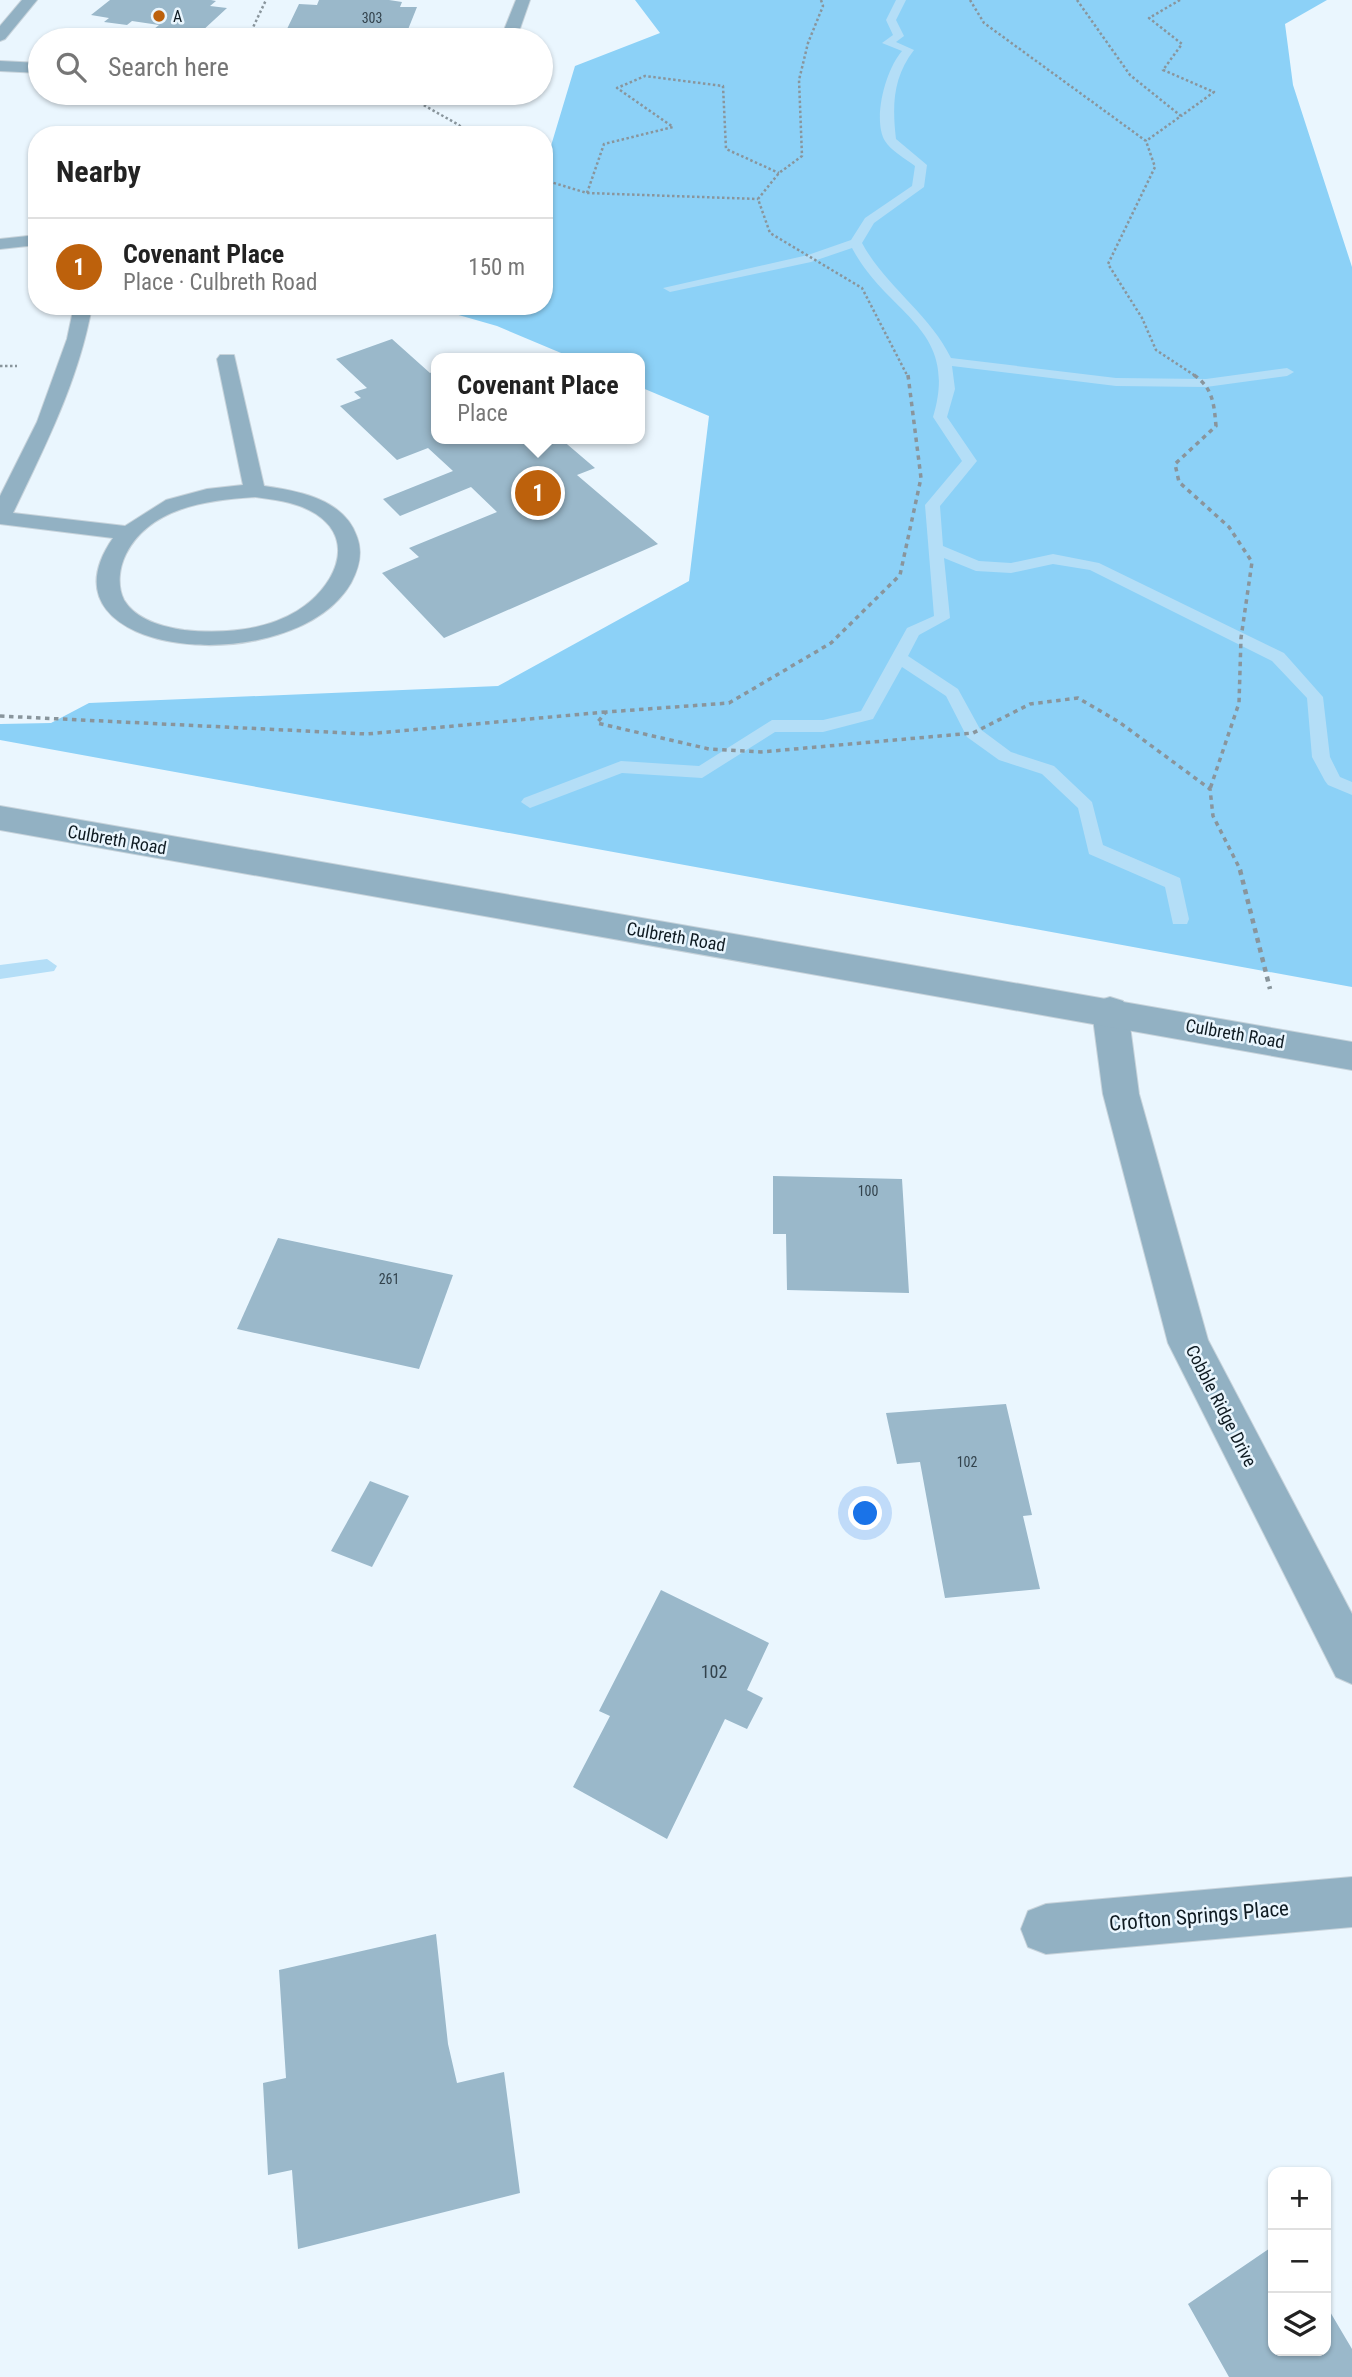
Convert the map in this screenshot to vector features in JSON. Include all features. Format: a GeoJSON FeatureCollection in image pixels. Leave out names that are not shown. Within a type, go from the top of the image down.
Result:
{"type":"FeatureCollection","features":[{"type":"Feature","properties":{"kind":"street","name":"Culbreth Road"},"geometry":{"type":"LineString","coordinates":[[0,818],[1110,1011],[1352,1056]]}},
{"type":"Feature","properties":{"kind":"street","name":"Cobble Ridge Drive"},"geometry":{"type":"LineString","coordinates":[[1110,1011],[1121,1094],[1188,1343],[1352,1661]]}},
{"type":"Feature","properties":{"kind":"street","name":"Crofton Springs Place"},"geometry":{"type":"LineString","coordinates":[[1046,1929],[1352,1902]]}},
{"type":"Feature","properties":{"kind":"lane"},"geometry":{"type":"LineString","coordinates":[[0,36],[30,0]]}},
{"type":"Feature","properties":{"kind":"lane"},"geometry":{"type":"LineString","coordinates":[[512,28],[523,0]]}},
{"type":"Feature","properties":{"kind":"lane"},"geometry":{"type":"LineString","coordinates":[[0,66],[28,67]]}},
{"type":"Feature","properties":{"kind":"lane"},"geometry":{"type":"LineString","coordinates":[[0,244],[28,241]]}},
{"type":"Feature","properties":{"kind":"lane"},"geometry":{"type":"LineString","coordinates":[[81,315],[77,339],[47,422],[1,518],[127,533]]}},
{"type":"Feature","properties":{"kind":"lane"},"geometry":{"type":"LineString","coordinates":[[227,359],[255,491]]}},
{"type":"Feature","properties":{"kind":"lane"},"geometry":{"type":"LineString","coordinates":[[255,491],[286,495],[313,505],[334,518],[347,536],[351,557],[345,578],[328,599],[304,617],[272,630],[237,638],[201,640],[166,635],[139,624],[118,608],[107,589],[106,568],[127,533],[173,506],[207,495],[255,491]]}},
{"type":"Feature","properties":{"kind":"path"},"geometry":{"type":"LineString","coordinates":[[253,28],[266,0]]}},
{"type":"Feature","properties":{"kind":"path"},"geometry":{"type":"LineString","coordinates":[[758,199],[779,173],[802,156],[805,132],[799,108],[802,55],[823,6],[821,0]]}},
{"type":"Feature","properties":{"kind":"path"},"geometry":{"type":"LineString","coordinates":[[970,0],[984,23],[1146,141],[1155,167],[1108,264],[1142,318],[1156,350],[1206,383],[1213,398],[1216,426],[1175,464],[1179,482],[1229,527],[1252,562],[1241,638],[1239,703],[1210,789],[1213,816],[1241,872],[1283,1043]]}},
{"type":"Feature","properties":{"kind":"path"},"geometry":{"type":"LineString","coordinates":[[1077,0],[1130,75],[1181,116]]}},
{"type":"Feature","properties":{"kind":"path"},"geometry":{"type":"LineString","coordinates":[[1146,141],[1214,92],[1163,70],[1182,44],[1149,18],[1180,0]]}},
{"type":"Feature","properties":{"kind":"path"},"geometry":{"type":"LineString","coordinates":[[587,193],[604,144],[673,127],[617,88],[645,76],[723,86],[726,149],[779,173]]}},
{"type":"Feature","properties":{"kind":"path"},"geometry":{"type":"LineString","coordinates":[[423,105],[459,126]]}},
{"type":"Feature","properties":{"kind":"path"},"geometry":{"type":"LineString","coordinates":[[553,183],[587,193],[758,199]]}},
{"type":"Feature","properties":{"kind":"path"},"geometry":{"type":"LineString","coordinates":[[0,716],[367,734],[729,703],[831,643],[900,575],[921,478],[907,371],[862,288],[770,233],[758,199]]}},
{"type":"Feature","properties":{"kind":"path"},"geometry":{"type":"LineString","coordinates":[[606,712],[597,723],[709,749],[761,752],[973,733],[1030,704],[1078,698],[1119,722],[1210,789]]}},
{"type":"Feature","properties":{"kind":"shaded area"},"geometry":{"type":"Polygon","coordinates":[[[635,0],[1327,0],[1285,24],[1293,85],[1352,267],[1352,987],[0,740],[0,724],[51,723],[89,703],[498,686],[689,581],[709,416],[645,389],[645,353],[561,353],[497,326],[458,315],[553,315],[553,139],[575,66],[660,33],[635,0]]]}},
{"type":"Feature","properties":{"kind":"building","name":"A"},"geometry":{"type":"Polygon","coordinates":[[[110,0],[211,0],[216,1],[210,6],[227,8],[205,28],[155,28],[159,25],[132,21],[127,25],[104,22],[109,18],[91,15],[110,0]]]}},
{"type":"Feature","properties":{"kind":"building"},"geometry":{"type":"Polygon","coordinates":[[[319,0],[389,0],[402,2],[400,7],[417,7],[409,28],[287,28],[299,4],[317,5],[319,0]]]}},
{"type":"Feature","properties":{"kind":"building"},"geometry":{"type":"Polygon","coordinates":[[[392,339],[431,372],[431,444],[567,444],[595,468],[577,475],[658,544],[444,638],[382,573],[419,557],[409,548],[497,512],[471,487],[400,516],[383,499],[453,471],[428,448],[397,460],[340,406],[361,398],[354,392],[367,388],[336,359],[392,339]]]}},
{"type":"Feature","properties":{"kind":"building"},"geometry":{"type":"Polygon","coordinates":[[[773,1176],[902,1179],[909,1293],[787,1290],[786,1234],[773,1234],[773,1176]]]}},
{"type":"Feature","properties":{"kind":"building"},"geometry":{"type":"Polygon","coordinates":[[[278,1238],[453,1275],[419,1369],[237,1329],[278,1238]]]}},
{"type":"Feature","properties":{"kind":"building"},"geometry":{"type":"Polygon","coordinates":[[[1006,1404],[1032,1515],[1023,1516],[1040,1589],[945,1598],[920,1462],[897,1464],[886,1413],[1006,1404]]]}},
{"type":"Feature","properties":{"kind":"building"},"geometry":{"type":"Polygon","coordinates":[[[370,1481],[409,1496],[372,1567],[331,1551],[370,1481]]]}},
{"type":"Feature","properties":{"kind":"building"},"geometry":{"type":"Polygon","coordinates":[[[661,1590],[769,1643],[747,1690],[763,1698],[747,1729],[725,1719],[667,1839],[573,1787],[610,1716],[599,1711],[661,1590]]]}},
{"type":"Feature","properties":{"kind":"building"},"geometry":{"type":"Polygon","coordinates":[[[436,1934],[448,2044],[457,2083],[504,2072],[520,2193],[298,2249],[292,2170],[268,2175],[263,2083],[286,2078],[279,1970],[436,1934]]]}},
{"type":"Feature","properties":{"kind":"building"},"geometry":{"type":"Polygon","coordinates":[[[1268,2249],[1268,2356],[1331,2356],[1331,2313],[1352,2349],[1352,2377],[1229,2377],[1188,2304],[1268,2249]]]}},
{"type":"Feature","properties":{"kind":"waterway"},"geometry":{"type":"LineString","coordinates":[[856,243],[869,221],[918,187],[921,165],[890,140],[888,104],[891,80],[895,69],[909,50],[887,43],[899,36],[891,20],[901,0]]}},
{"type":"Feature","properties":{"kind":"waterway"},"geometry":{"type":"LineString","coordinates":[[670,288],[811,258],[856,243]]}},
{"type":"Feature","properties":{"kind":"waterway"},"geometry":{"type":"LineString","coordinates":[[856,243],[879,277],[936,340],[944,361]]}},
{"type":"Feature","properties":{"kind":"waterway"},"geometry":{"type":"LineString","coordinates":[[936,548],[932,505],[970,461],[940,417],[947,394],[944,361]]}},
{"type":"Feature","properties":{"kind":"waterway"},"geometry":{"type":"LineString","coordinates":[[944,361],[1116,382],[1206,383],[1287,372]]}},
{"type":"Feature","properties":{"kind":"waterway"},"geometry":{"type":"LineString","coordinates":[[899,658],[913,632],[942,618],[936,548]]}},
{"type":"Feature","properties":{"kind":"waterway"},"geometry":{"type":"LineString","coordinates":[[936,548],[976,566],[1011,568],[1053,559],[1094,566],[1278,657],[1315,697],[1321,757],[1334,781],[1352,789]]}},
{"type":"Feature","properties":{"kind":"waterway"},"geometry":{"type":"LineString","coordinates":[[530,802],[621,767],[702,772],[772,726],[823,726],[867,715],[899,658]]}},
{"type":"Feature","properties":{"kind":"waterway"},"geometry":{"type":"LineString","coordinates":[[899,658],[952,693],[973,733],[1005,756],[1048,770],[1086,806],[1095,849],[1174,883],[1180,919]]}},
{"type":"Feature","properties":{"kind":"waterway"},"geometry":{"type":"LineString","coordinates":[[0,972],[47,966]]}},
{"type":"Feature","properties":{"kind":"place","name":"A"},"geometry":{"type":"Point","coordinates":[159,16]}},
{"type":"Feature","properties":{"kind":"place","name":"Covenant Place"},"geometry":{"type":"Point","coordinates":[538,493]}}]}
